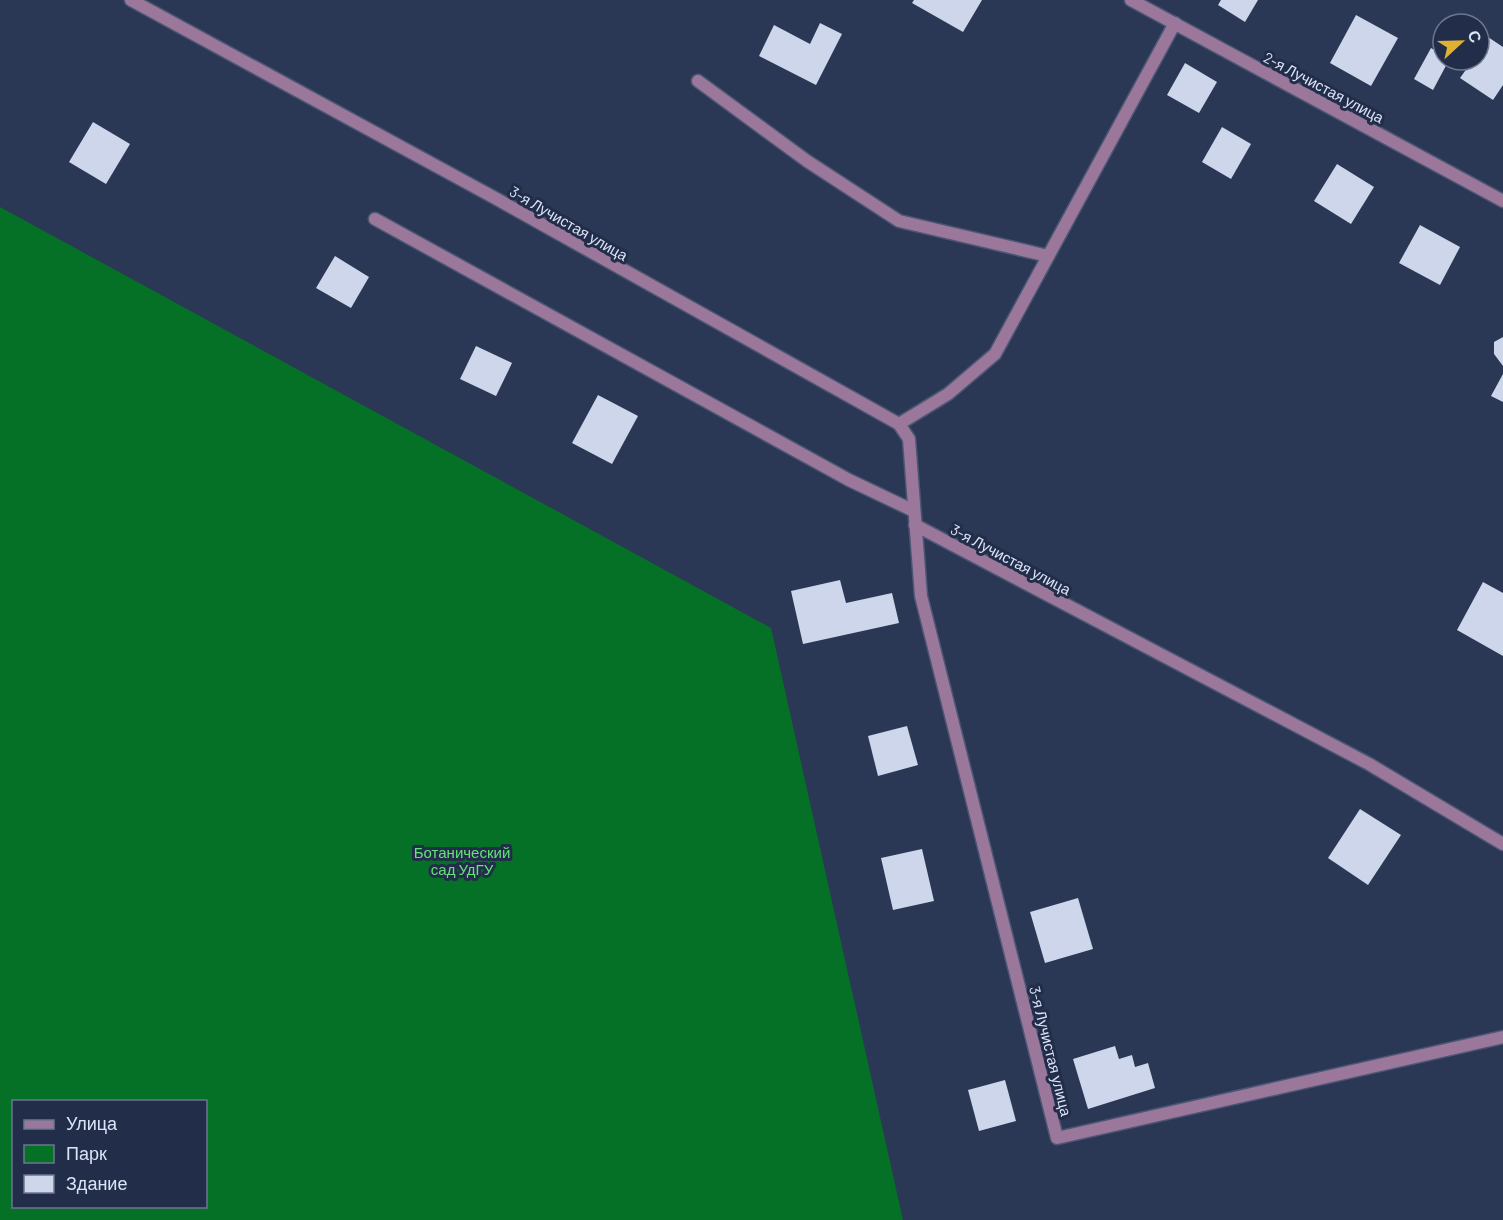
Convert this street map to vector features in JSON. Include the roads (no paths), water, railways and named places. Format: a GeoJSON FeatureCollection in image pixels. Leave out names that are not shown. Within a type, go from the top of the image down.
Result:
{"type":"FeatureCollection","features":[{"type":"Feature","properties":{"kind":"street","name":"3-я Лучистая улица"},"geometry":{"type":"LineString","coordinates":[[131,0],[495,198],[899,424],[909,439],[921,596],[1057,1138],[1503,1037]]}},
{"type":"Feature","properties":{"kind":"street","name":"2-я Лучистая улица"},"geometry":{"type":"LineString","coordinates":[[1131,0],[1503,201]]}},
{"type":"Feature","properties":{"kind":"street"},"geometry":{"type":"LineString","coordinates":[[899,424],[948,394],[994,354],[1175,23]]}},
{"type":"Feature","properties":{"kind":"street"},"geometry":{"type":"LineString","coordinates":[[698,81],[807,161],[899,221],[1048,256]]}},
{"type":"Feature","properties":{"kind":"street"},"geometry":{"type":"LineString","coordinates":[[375,219],[849,480],[914,511]]}},
{"type":"Feature","properties":{"kind":"street","name":"3-я Лучистая улица"},"geometry":{"type":"LineString","coordinates":[[915,525],[1369,764],[1503,844]]}},
{"type":"Feature","properties":{"kind":"park label","name":"Ботанический сад УдГУ"},"geometry":{"type":"Point","coordinates":[462,860]}}]}
